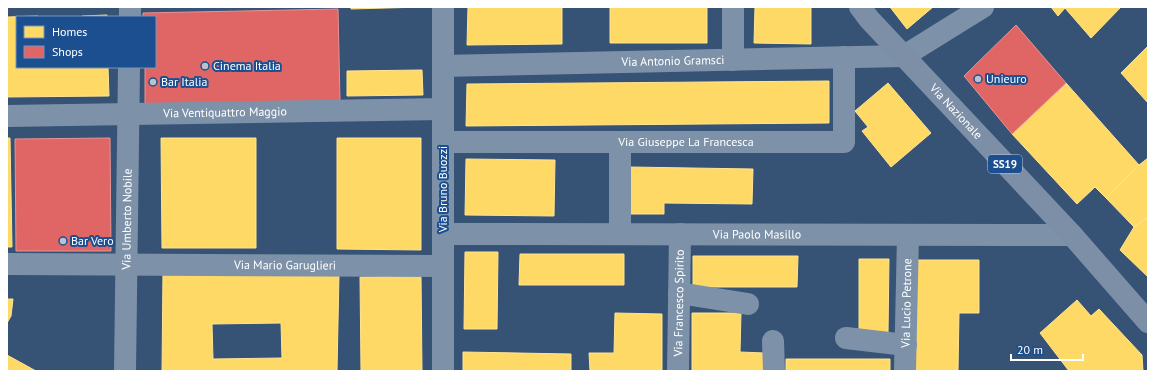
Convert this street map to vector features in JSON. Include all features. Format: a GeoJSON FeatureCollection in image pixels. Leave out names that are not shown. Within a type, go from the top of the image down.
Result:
{"type":"FeatureCollection","features":[{"type":"Feature","properties":{"kind":"main road","name":"Via Nazionale"},"geometry":{"type":"LineString","coordinates":[[860,7],[1072,235],[1148,322]]}},
{"type":"Feature","properties":{"kind":"street","name":"Via Bruno Buozzi"},"geometry":{"type":"LineString","coordinates":[[443,7],[443,371]]}},
{"type":"Feature","properties":{"kind":"street"},"geometry":{"type":"LineString","coordinates":[[733,7],[733,60]]}},
{"type":"Feature","properties":{"kind":"street"},"geometry":{"type":"LineString","coordinates":[[904,56],[983,7]]}},
{"type":"Feature","properties":{"kind":"street","name":"Via Antonio Gramsci"},"geometry":{"type":"LineString","coordinates":[[443,66],[904,56]]}},
{"type":"Feature","properties":{"kind":"street","name":"Via Giuseppe La Francesca"},"geometry":{"type":"LineString","coordinates":[[443,142],[844,142],[844,57]]}},
{"type":"Feature","properties":{"kind":"street","name":"Via Umberto Nobile"},"geometry":{"type":"LineString","coordinates":[[125,371],[129,68]]}},
{"type":"Feature","properties":{"kind":"street","name":"Via Ventiquattro Maggio"},"geometry":{"type":"LineString","coordinates":[[7,116],[443,109]]}},
{"type":"Feature","properties":{"kind":"street"},"geometry":{"type":"LineString","coordinates":[[620,142],[620,234]]}},
{"type":"Feature","properties":{"kind":"street","name":"Via Paolo Masillo"},"geometry":{"type":"LineString","coordinates":[[443,234],[1072,235]]}},
{"type":"Feature","properties":{"kind":"street","name":"Via Francesco Spirito"},"geometry":{"type":"LineString","coordinates":[[678,371],[680,234]]}},
{"type":"Feature","properties":{"kind":"street","name":"Via Lucio Petrone"},"geometry":{"type":"LineString","coordinates":[[905,371],[908,235]]}},
{"type":"Feature","properties":{"kind":"street","name":"Via Mario Garuglieri"},"geometry":{"type":"LineString","coordinates":[[7,264],[443,266]]}},
{"type":"Feature","properties":{"kind":"street"},"geometry":{"type":"LineString","coordinates":[[679,293],[748,304]]}},
{"type":"Feature","properties":{"kind":"street"},"geometry":{"type":"LineString","coordinates":[[846,338],[906,345]]}},
{"type":"Feature","properties":{"kind":"street"},"geometry":{"type":"LineString","coordinates":[[773,341],[774,371]]}},
{"type":"Feature","properties":{"kind":"building: Homes"},"geometry":{"type":"Polygon","coordinates":[[[351,7],[422,7],[351,9],[351,7]]]}},
{"type":"Feature","properties":{"kind":"building: Homes"},"geometry":{"type":"Polygon","coordinates":[[[468,7],[562,7],[562,44],[467,45],[468,7]]]}},
{"type":"Feature","properties":{"kind":"building: Homes"},"geometry":{"type":"Polygon","coordinates":[[[610,7],[707,7],[707,43],[610,43],[610,7]]]}},
{"type":"Feature","properties":{"kind":"building: Homes"},"geometry":{"type":"Polygon","coordinates":[[[755,7],[811,7],[811,44],[754,43],[755,7]]]}},
{"type":"Feature","properties":{"kind":"building: Homes"},"geometry":{"type":"Polygon","coordinates":[[[890,7],[933,7],[907,29],[890,7]]]}},
{"type":"Feature","properties":{"kind":"building: Homes"},"geometry":{"type":"Polygon","coordinates":[[[1051,7],[1121,7],[1091,38],[1065,8],[1058,16],[1051,7]]]}},
{"type":"Feature","properties":{"kind":"building: Homes"},"geometry":{"type":"Polygon","coordinates":[[[107,15],[107,16],[82,16],[107,15]]]}},
{"type":"Feature","properties":{"kind":"building: Homes"},"geometry":{"type":"Polygon","coordinates":[[[7,17],[16,17],[16,68],[108,68],[109,96],[7,97],[7,17]]]}},
{"type":"Feature","properties":{"kind":"building: Homes"},"geometry":{"type":"Polygon","coordinates":[[[1148,46],[1148,103],[1121,73],[1148,46]]]}},
{"type":"Feature","properties":{"kind":"building: Homes"},"geometry":{"type":"Polygon","coordinates":[[[422,70],[423,95],[347,96],[347,71],[422,70]]]}},
{"type":"Feature","properties":{"kind":"building: Homes"},"geometry":{"type":"Polygon","coordinates":[[[829,81],[829,123],[466,126],[467,84],[829,81]]]}},
{"type":"Feature","properties":{"kind":"building: Homes"},"geometry":{"type":"Polygon","coordinates":[[[888,83],[931,133],[891,167],[862,131],[868,127],[855,111],[888,83]]]}},
{"type":"Feature","properties":{"kind":"building: Homes"},"geometry":{"type":"Polygon","coordinates":[[[1066,83],[1139,165],[1106,198],[1095,187],[1077,204],[1012,134],[1066,83]]]}},
{"type":"Feature","properties":{"kind":"building: Homes"},"geometry":{"type":"Polygon","coordinates":[[[7,138],[10,138],[12,247],[7,247],[7,138]]]}},
{"type":"Feature","properties":{"kind":"building: Homes"},"geometry":{"type":"Polygon","coordinates":[[[161,138],[256,138],[256,248],[162,248],[161,138]]]}},
{"type":"Feature","properties":{"kind":"building: Homes"},"geometry":{"type":"Polygon","coordinates":[[[337,138],[421,138],[421,250],[337,249],[337,138]]]}},
{"type":"Feature","properties":{"kind":"building: Homes"},"geometry":{"type":"Polygon","coordinates":[[[1148,158],[1148,217],[1134,227],[1106,198],[1148,158]]]}},
{"type":"Feature","properties":{"kind":"building: Homes"},"geometry":{"type":"Polygon","coordinates":[[[466,159],[555,160],[554,216],[465,215],[466,159]]]}},
{"type":"Feature","properties":{"kind":"building: Homes"},"geometry":{"type":"Polygon","coordinates":[[[630,167],[753,169],[752,204],[664,203],[664,214],[629,214],[630,167]]]}},
{"type":"Feature","properties":{"kind":"building: Homes"},"geometry":{"type":"Polygon","coordinates":[[[1148,217],[1148,277],[1120,250],[1134,227],[1148,217]]]}},
{"type":"Feature","properties":{"kind":"building: Homes"},"geometry":{"type":"Polygon","coordinates":[[[465,252],[498,252],[497,329],[464,329],[465,252]]]}},
{"type":"Feature","properties":{"kind":"building: Homes"},"geometry":{"type":"Polygon","coordinates":[[[520,254],[624,254],[624,285],[519,285],[520,254]]]}},
{"type":"Feature","properties":{"kind":"building: Homes"},"geometry":{"type":"Polygon","coordinates":[[[693,256],[798,256],[797,287],[693,287],[693,256]]]}},
{"type":"Feature","properties":{"kind":"building: Homes"},"geometry":{"type":"Polygon","coordinates":[[[859,259],[889,259],[888,334],[859,334],[859,259]]]}},
{"type":"Feature","properties":{"kind":"building: Homes"},"geometry":{"type":"Polygon","coordinates":[[[916,260],[979,260],[979,313],[959,313],[958,371],[914,371],[916,260]]]}},
{"type":"Feature","properties":{"kind":"building: Homes"},"geometry":{"type":"Polygon","coordinates":[[[163,271],[339,274],[337,371],[162,371],[163,271]],[[281,323],[212,324],[213,359],[282,358],[281,323]]]}},
{"type":"Feature","properties":{"kind":"building: Homes"},"geometry":{"type":"Polygon","coordinates":[[[421,276],[422,371],[361,371],[360,277],[421,276]]]}},
{"type":"Feature","properties":{"kind":"building: Homes"},"geometry":{"type":"Polygon","coordinates":[[[7,299],[13,299],[11,316],[7,323],[7,299]]]}},
{"type":"Feature","properties":{"kind":"building: Homes"},"geometry":{"type":"Polygon","coordinates":[[[1077,300],[1091,316],[1099,309],[1142,355],[1143,371],[1069,371],[1040,333],[1077,300]]]}},
{"type":"Feature","properties":{"kind":"building: Homes"},"geometry":{"type":"Polygon","coordinates":[[[615,313],[662,314],[662,371],[590,371],[589,353],[614,353],[615,313]]]}},
{"type":"Feature","properties":{"kind":"building: Homes"},"geometry":{"type":"Polygon","coordinates":[[[692,313],[741,313],[740,352],[765,353],[764,371],[692,371],[692,313]]]}},
{"type":"Feature","properties":{"kind":"building: Homes"},"geometry":{"type":"Polygon","coordinates":[[[463,352],[571,354],[571,371],[463,371],[463,352]]]}},
{"type":"Feature","properties":{"kind":"building: Homes"},"geometry":{"type":"Polygon","coordinates":[[[7,355],[36,371],[7,371],[7,355]]]}},
{"type":"Feature","properties":{"kind":"building: Homes"},"geometry":{"type":"Polygon","coordinates":[[[786,359],[890,359],[890,371],[786,371],[786,359]]]}},
{"type":"Feature","properties":{"kind":"building: Shops"},"geometry":{"type":"Polygon","coordinates":[[[338,9],[340,102],[145,106],[145,68],[156,68],[156,16],[143,16],[143,13],[338,9]]]}},
{"type":"Feature","properties":{"kind":"building: Shops"},"geometry":{"type":"Polygon","coordinates":[[[1016,25],[1066,83],[1012,134],[964,76],[1016,25]]]}},
{"type":"Feature","properties":{"kind":"building: Shops"},"geometry":{"type":"Polygon","coordinates":[[[110,138],[111,251],[16,251],[15,139],[110,138]]]}},
{"type":"Feature","properties":{"kind":"place","name":"Cinema Italia"},"geometry":{"type":"Point","coordinates":[205,66]}},
{"type":"Feature","properties":{"kind":"place","name":"Unieuro"},"geometry":{"type":"Point","coordinates":[978,79]}},
{"type":"Feature","properties":{"kind":"place","name":"Bar Italia"},"geometry":{"type":"Point","coordinates":[153,82]}},
{"type":"Feature","properties":{"kind":"place","name":"Bar Vero"},"geometry":{"type":"Point","coordinates":[63,241]}}]}
